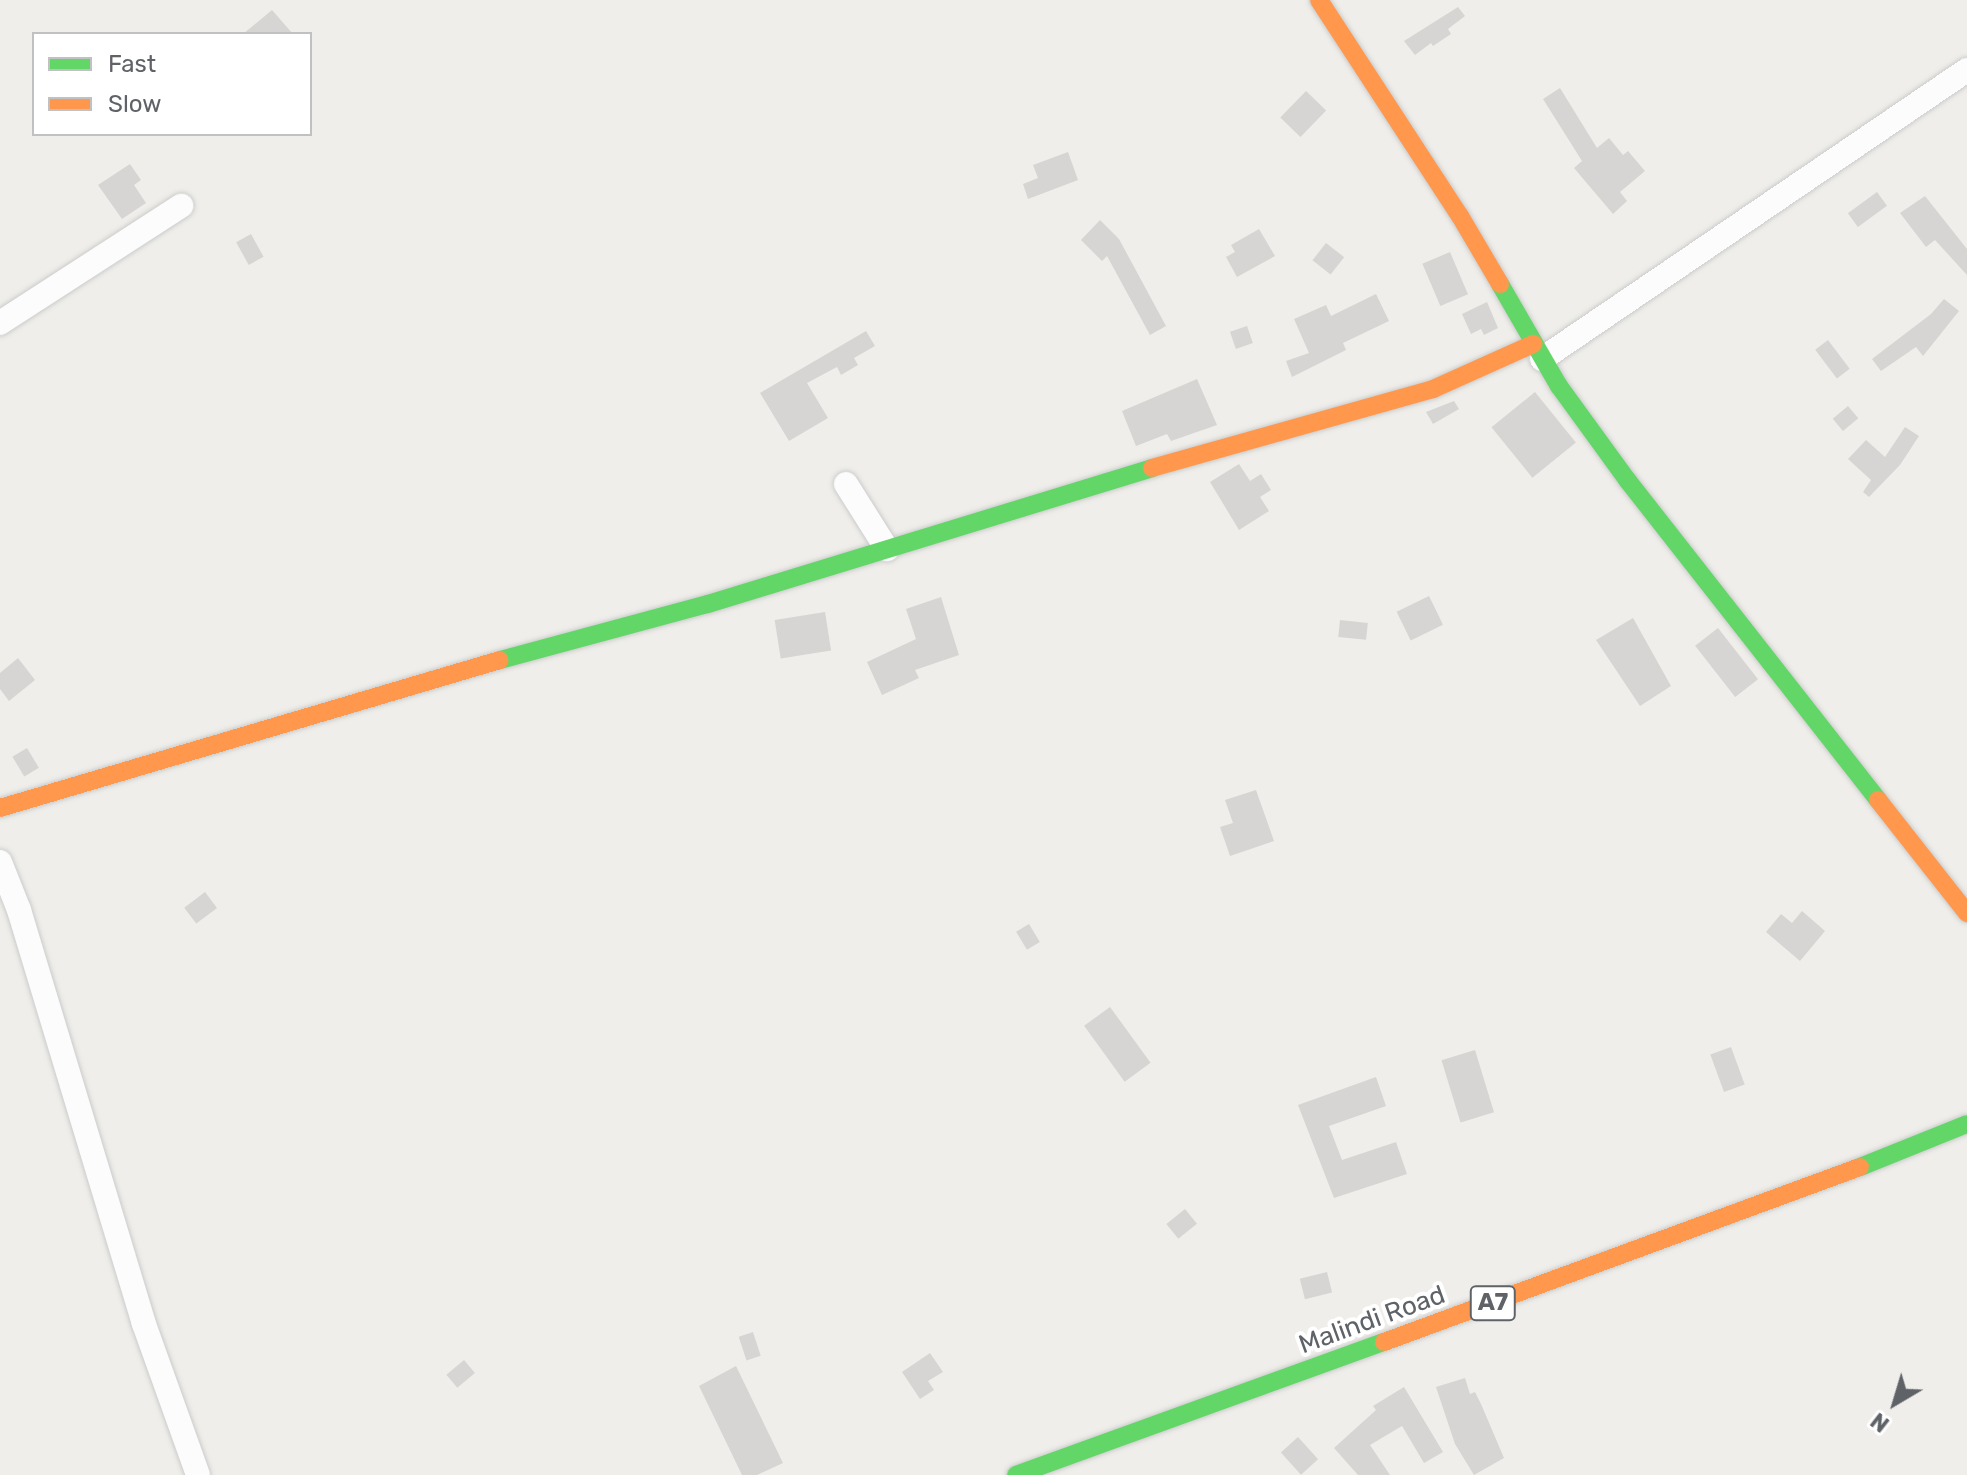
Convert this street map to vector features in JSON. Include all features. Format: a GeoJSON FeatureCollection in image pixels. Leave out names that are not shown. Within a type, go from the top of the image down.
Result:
{"type":"FeatureCollection","features":[{"type":"Feature","properties":{"kind":"main road"},"geometry":{"type":"LineString","coordinates":[[1319,0],[1460,216],[1538,352],[1628,481],[1967,913]]}},
{"type":"Feature","properties":{"kind":"main road"},"geometry":{"type":"LineString","coordinates":[[0,808],[426,680],[697,608],[990,515],[1433,389],[1538,352]]}},
{"type":"Feature","properties":{"kind":"main road","name":"Malindi Road"},"geometry":{"type":"LineString","coordinates":[[1016,1475],[1777,1200],[1967,1124]]}},
{"type":"Feature","properties":{"kind":"street"},"geometry":{"type":"LineString","coordinates":[[1538,352],[1967,70]]}},
{"type":"Feature","properties":{"kind":"street"},"geometry":{"type":"LineString","coordinates":[[0,323],[181,206]]}},
{"type":"Feature","properties":{"kind":"street"},"geometry":{"type":"LineString","coordinates":[[846,484],[887,549]]}},
{"type":"Feature","properties":{"kind":"street"},"geometry":{"type":"LineString","coordinates":[[0,862],[19,910],[144,1324],[198,1475]]}},
{"type":"Feature","properties":{"kind":"building"},"geometry":{"type":"Polygon","coordinates":[[[1458,7],[1465,16],[1448,29],[1451,34],[1415,55],[1404,41],[1458,7]]]}},
{"type":"Feature","properties":{"kind":"building"},"geometry":{"type":"Polygon","coordinates":[[[272,10],[291,32],[245,32],[272,10]]]}},
{"type":"Feature","properties":{"kind":"building"},"geometry":{"type":"Polygon","coordinates":[[[1560,88],[1597,148],[1609,138],[1623,155],[1628,151],[1645,171],[1620,192],[1627,201],[1613,214],[1574,168],[1582,161],[1543,99],[1560,88]]]}},
{"type":"Feature","properties":{"kind":"building"},"geometry":{"type":"Polygon","coordinates":[[[1306,91],[1326,110],[1300,137],[1280,118],[1306,91]]]}},
{"type":"Feature","properties":{"kind":"building"},"geometry":{"type":"Polygon","coordinates":[[[1068,152],[1078,180],[1028,199],[1023,184],[1038,178],[1033,165],[1068,152]]]}},
{"type":"Feature","properties":{"kind":"building"},"geometry":{"type":"Polygon","coordinates":[[[130,164],[141,180],[134,185],[146,203],[122,219],[98,185],[130,164]]]}},
{"type":"Feature","properties":{"kind":"building"},"geometry":{"type":"Polygon","coordinates":[[[1877,192],[1887,206],[1858,227],[1848,213],[1877,192]]]}},
{"type":"Feature","properties":{"kind":"building"},"geometry":{"type":"Polygon","coordinates":[[[1925,196],[1967,249],[1967,275],[1935,240],[1926,247],[1900,213],[1925,196]]]}},
{"type":"Feature","properties":{"kind":"building"},"geometry":{"type":"Polygon","coordinates":[[[1100,220],[1119,239],[1166,326],[1150,335],[1107,256],[1102,261],[1081,240],[1100,220]]]}},
{"type":"Feature","properties":{"kind":"building"},"geometry":{"type":"Polygon","coordinates":[[[1259,229],[1275,256],[1237,277],[1226,257],[1235,252],[1231,245],[1259,229]]]}},
{"type":"Feature","properties":{"kind":"building"},"geometry":{"type":"Polygon","coordinates":[[[251,234],[264,257],[249,265],[236,242],[251,234]]]}},
{"type":"Feature","properties":{"kind":"building"},"geometry":{"type":"Polygon","coordinates":[[[1326,243],[1344,257],[1331,274],[1312,260],[1326,243]]]}},
{"type":"Feature","properties":{"kind":"building"},"geometry":{"type":"Polygon","coordinates":[[[1450,252],[1468,294],[1440,306],[1422,264],[1450,252]]]}},
{"type":"Feature","properties":{"kind":"building"},"geometry":{"type":"Polygon","coordinates":[[[1376,294],[1389,321],[1343,343],[1346,350],[1292,377],[1286,361],[1309,353],[1294,319],[1326,305],[1331,316],[1376,294]]]}},
{"type":"Feature","properties":{"kind":"building"},"geometry":{"type":"Polygon","coordinates":[[[1944,299],[1959,311],[1923,356],[1916,347],[1881,371],[1872,359],[1931,314],[1944,299]]]}},
{"type":"Feature","properties":{"kind":"building"},"geometry":{"type":"Polygon","coordinates":[[[1487,302],[1498,328],[1484,335],[1481,329],[1471,334],[1462,314],[1487,302]]]}},
{"type":"Feature","properties":{"kind":"building"},"geometry":{"type":"Polygon","coordinates":[[[1247,326],[1253,343],[1236,349],[1230,332],[1247,326]]]}},
{"type":"Feature","properties":{"kind":"building"},"geometry":{"type":"Polygon","coordinates":[[[866,331],[875,346],[854,358],[858,365],[841,375],[837,367],[807,383],[828,418],[789,441],[760,393],[866,331]]]}},
{"type":"Feature","properties":{"kind":"building"},"geometry":{"type":"Polygon","coordinates":[[[1828,340],[1850,369],[1837,378],[1815,350],[1828,340]]]}},
{"type":"Feature","properties":{"kind":"building"},"geometry":{"type":"Polygon","coordinates":[[[1197,379],[1217,425],[1171,441],[1167,434],[1136,446],[1122,411],[1197,379]]]}},
{"type":"Feature","properties":{"kind":"building"},"geometry":{"type":"Polygon","coordinates":[[[1535,392],[1576,443],[1532,478],[1491,427],[1535,392]]]}},
{"type":"Feature","properties":{"kind":"building"},"geometry":{"type":"Polygon","coordinates":[[[1454,401],[1459,409],[1433,424],[1426,412],[1454,401]]]}},
{"type":"Feature","properties":{"kind":"building"},"geometry":{"type":"Polygon","coordinates":[[[1848,406],[1858,418],[1843,431],[1833,419],[1848,406]]]}},
{"type":"Feature","properties":{"kind":"building"},"geometry":{"type":"Polygon","coordinates":[[[1905,427],[1919,436],[1900,465],[1869,497],[1863,492],[1871,480],[1848,459],[1866,440],[1885,457],[1905,427]]]}},
{"type":"Feature","properties":{"kind":"building"},"geometry":{"type":"Polygon","coordinates":[[[1239,464],[1250,481],[1261,474],[1271,490],[1260,497],[1269,511],[1239,530],[1210,482],[1239,464]]]}},
{"type":"Feature","properties":{"kind":"building"},"geometry":{"type":"Polygon","coordinates":[[[1429,596],[1443,625],[1411,641],[1397,612],[1429,596]]]}},
{"type":"Feature","properties":{"kind":"building"},"geometry":{"type":"Polygon","coordinates":[[[941,597],[959,655],[915,670],[919,678],[882,695],[867,662],[916,639],[906,609],[941,597]]]}},
{"type":"Feature","properties":{"kind":"building"},"geometry":{"type":"Polygon","coordinates":[[[825,612],[831,651],[781,658],[775,620],[825,612]]]}},
{"type":"Feature","properties":{"kind":"building"},"geometry":{"type":"Polygon","coordinates":[[[1633,618],[1671,686],[1640,706],[1596,640],[1633,618]]]}},
{"type":"Feature","properties":{"kind":"building"},"geometry":{"type":"Polygon","coordinates":[[[1340,620],[1368,623],[1366,640],[1338,637],[1340,620]]]}},
{"type":"Feature","properties":{"kind":"building"},"geometry":{"type":"Polygon","coordinates":[[[1718,628],[1758,679],[1735,697],[1695,646],[1718,628]]]}},
{"type":"Feature","properties":{"kind":"building"},"geometry":{"type":"Polygon","coordinates":[[[18,658],[35,680],[9,701],[0,689],[0,673],[18,658]]]}},
{"type":"Feature","properties":{"kind":"building"},"geometry":{"type":"Polygon","coordinates":[[[27,748],[39,768],[24,776],[12,757],[27,748]]]}},
{"type":"Feature","properties":{"kind":"building"},"geometry":{"type":"Polygon","coordinates":[[[1256,790],[1274,841],[1230,856],[1220,827],[1233,823],[1225,800],[1256,790]]]}},
{"type":"Feature","properties":{"kind":"building"},"geometry":{"type":"Polygon","coordinates":[[[205,892],[217,908],[196,924],[184,908],[205,892]]]}},
{"type":"Feature","properties":{"kind":"building"},"geometry":{"type":"Polygon","coordinates":[[[1802,911],[1825,931],[1800,961],[1766,932],[1781,914],[1792,923],[1802,911]]]}},
{"type":"Feature","properties":{"kind":"building"},"geometry":{"type":"Polygon","coordinates":[[[1029,924],[1040,942],[1027,950],[1016,932],[1029,924]]]}},
{"type":"Feature","properties":{"kind":"building"},"geometry":{"type":"Polygon","coordinates":[[[1110,1007],[1151,1063],[1125,1082],[1084,1026],[1110,1007]]]}},
{"type":"Feature","properties":{"kind":"building"},"geometry":{"type":"Polygon","coordinates":[[[1731,1047],[1745,1085],[1724,1092],[1710,1055],[1731,1047]]]}},
{"type":"Feature","properties":{"kind":"building"},"geometry":{"type":"Polygon","coordinates":[[[1475,1050],[1494,1112],[1461,1122],[1442,1060],[1475,1050]]]}},
{"type":"Feature","properties":{"kind":"building"},"geometry":{"type":"Polygon","coordinates":[[[1376,1077],[1386,1106],[1329,1126],[1342,1160],[1396,1142],[1407,1174],[1334,1198],[1298,1105],[1376,1077]]]}},
{"type":"Feature","properties":{"kind":"building"},"geometry":{"type":"Polygon","coordinates":[[[1185,1209],[1197,1224],[1178,1239],[1166,1224],[1185,1209]]]}},
{"type":"Feature","properties":{"kind":"building"},"geometry":{"type":"Polygon","coordinates":[[[1327,1272],[1332,1292],[1305,1299],[1300,1279],[1327,1272]]]}},
{"type":"Feature","properties":{"kind":"building"},"geometry":{"type":"Polygon","coordinates":[[[753,1332],[761,1356],[746,1360],[739,1337],[753,1332]]]}},
{"type":"Feature","properties":{"kind":"building"},"geometry":{"type":"Polygon","coordinates":[[[930,1353],[943,1372],[928,1381],[934,1390],[920,1399],[902,1372],[930,1353]]]}},
{"type":"Feature","properties":{"kind":"building"},"geometry":{"type":"Polygon","coordinates":[[[464,1360],[475,1373],[457,1388],[446,1375],[464,1360]]]}},
{"type":"Feature","properties":{"kind":"building"},"geometry":{"type":"Polygon","coordinates":[[[736,1366],[783,1463],[757,1475],[742,1475],[699,1386],[736,1366]]]}},
{"type":"Feature","properties":{"kind":"building"},"geometry":{"type":"Polygon","coordinates":[[[1465,1378],[1470,1394],[1475,1392],[1481,1404],[1504,1458],[1474,1475],[1455,1444],[1436,1387],[1465,1378]]]}},
{"type":"Feature","properties":{"kind":"building"},"geometry":{"type":"Polygon","coordinates":[[[1404,1387],[1443,1452],[1424,1463],[1402,1426],[1370,1445],[1390,1475],[1358,1475],[1334,1448],[1376,1410],[1373,1406],[1404,1387]]]}},
{"type":"Feature","properties":{"kind":"building"},"geometry":{"type":"Polygon","coordinates":[[[1298,1437],[1318,1459],[1301,1475],[1281,1452],[1298,1437]]]}},
{"type":"Feature","properties":{"kind":"traffic: fast"},"geometry":{"type":"LineString","coordinates":[[1500,284],[1559,386],[1628,481],[1878,800]]}},
{"type":"Feature","properties":{"kind":"traffic: fast"},"geometry":{"type":"LineString","coordinates":[[500,660],[708,604],[1152,468]]}},
{"type":"Feature","properties":{"kind":"traffic: fast"},"geometry":{"type":"LineString","coordinates":[[1860,1167],[1967,1124]]}},
{"type":"Feature","properties":{"kind":"traffic: fast"},"geometry":{"type":"LineString","coordinates":[[1016,1475],[1384,1342]]}},
{"type":"Feature","properties":{"kind":"traffic: slow"},"geometry":{"type":"LineString","coordinates":[[1319,0],[1460,216],[1500,284]]}},
{"type":"Feature","properties":{"kind":"traffic: slow"},"geometry":{"type":"LineString","coordinates":[[1152,468],[1433,389],[1533,344]]}},
{"type":"Feature","properties":{"kind":"traffic: slow"},"geometry":{"type":"LineString","coordinates":[[0,808],[500,660]]}},
{"type":"Feature","properties":{"kind":"traffic: slow"},"geometry":{"type":"LineString","coordinates":[[1878,800],[1967,913]]}},
{"type":"Feature","properties":{"kind":"traffic: slow"},"geometry":{"type":"LineString","coordinates":[[1384,1342],[1860,1167]]}}]}
